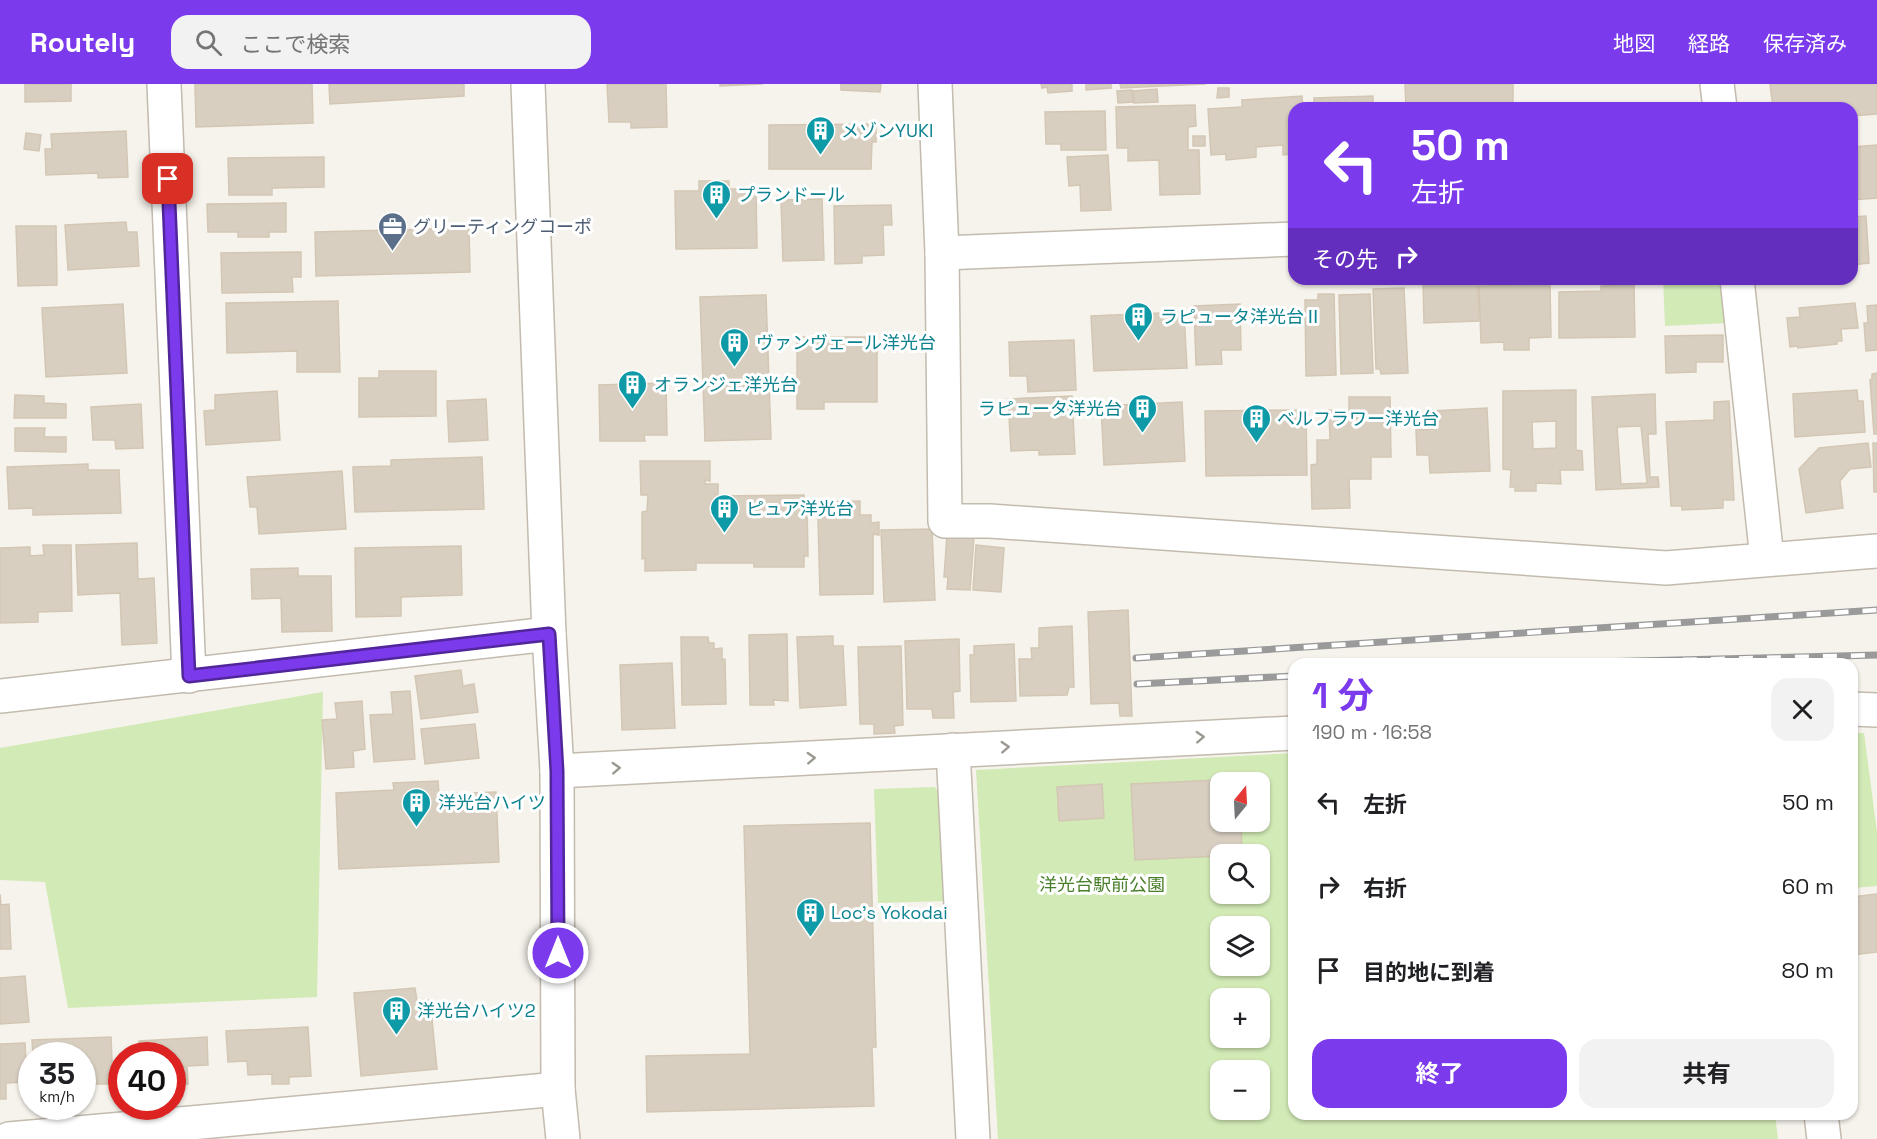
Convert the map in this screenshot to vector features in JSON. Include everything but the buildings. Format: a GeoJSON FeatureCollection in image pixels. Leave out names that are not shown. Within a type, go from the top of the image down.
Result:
{"type":"FeatureCollection","features":[{"type":"Feature","properties":{"kind":"street"},"geometry":{"type":"LineString","coordinates":[[164,84],[189,676]]}},
{"type":"Feature","properties":{"kind":"street"},"geometry":{"type":"LineString","coordinates":[[528,84],[549,634],[557,771],[558,1089],[563,1139]]}},
{"type":"Feature","properties":{"kind":"street"},"geometry":{"type":"LineString","coordinates":[[935,84],[942,253],[945,521],[1014,523],[1666,568],[1877,551]]}},
{"type":"Feature","properties":{"kind":"street"},"geometry":{"type":"LineString","coordinates":[[1717,84],[1719,102]]}},
{"type":"Feature","properties":{"kind":"street"},"geometry":{"type":"LineString","coordinates":[[942,253],[1288,239]]}},
{"type":"Feature","properties":{"kind":"street"},"geometry":{"type":"LineString","coordinates":[[1738,285],[1767,559]]}},
{"type":"Feature","properties":{"kind":"street"},"geometry":{"type":"LineString","coordinates":[[0,696],[549,634]]}},
{"type":"Feature","properties":{"kind":"street"},"geometry":{"type":"LineString","coordinates":[[1858,709],[1877,710]]}},
{"type":"Feature","properties":{"kind":"street"},"geometry":{"type":"LineString","coordinates":[[557,771],[1288,733]]}},
{"type":"Feature","properties":{"kind":"street"},"geometry":{"type":"LineString","coordinates":[[953,750],[973,1139]]}},
{"type":"Feature","properties":{"kind":"street"},"geometry":{"type":"LineString","coordinates":[[9,1139],[181,1131],[558,1089]]}},
{"type":"Feature","properties":{"kind":"street"},"geometry":{"type":"LineString","coordinates":[[1822,1120],[1824,1139]]}},
{"type":"Feature","properties":{"kind":"green space"},"geometry":{"type":"Polygon","coordinates":[[[1663,285],[1724,285],[1727,323],[1665,326],[1663,285]]]}},
{"type":"Feature","properties":{"kind":"green space"},"geometry":{"type":"Polygon","coordinates":[[[323,692],[317,997],[68,1008],[45,882],[0,880],[0,748],[323,692]]]}},
{"type":"Feature","properties":{"kind":"green space"},"geometry":{"type":"Polygon","coordinates":[[[1858,733],[1864,733],[1877,832],[1877,886],[1858,888],[1858,733]]]}},
{"type":"Feature","properties":{"kind":"green space","name":"洋光台駅前公園"},"geometry":{"type":"Polygon","coordinates":[[[1288,753],[1288,1120],[1776,1120],[1778,1139],[998,1139],[976,770],[1288,753]]]}},
{"type":"Feature","properties":{"kind":"green space"},"geometry":{"type":"Polygon","coordinates":[[[935,787],[942,799],[946,901],[878,903],[874,789],[935,787]]]}},
{"type":"Feature","properties":{"kind":"railway"},"geometry":{"type":"LineString","coordinates":[[1136,658],[1877,610]]}},
{"type":"Feature","properties":{"kind":"railway"},"geometry":{"type":"LineString","coordinates":[[1756,658],[1877,655]]}},
{"type":"Feature","properties":{"kind":"railway"},"geometry":{"type":"LineString","coordinates":[[1137,684],[1288,676]]}},
{"type":"Feature","properties":{"kind":"place","name":"メゾンYUKI"},"geometry":{"type":"Point","coordinates":[820,156]}},
{"type":"Feature","properties":{"kind":"place","name":"プランドール"},"geometry":{"type":"Point","coordinates":[716,220]}},
{"type":"Feature","properties":{"kind":"place","name":"グリーティングコーポ"},"geometry":{"type":"Point","coordinates":[392,252]}},
{"type":"Feature","properties":{"kind":"place","name":"ラピュータ洋光台Ⅱ"},"geometry":{"type":"Point","coordinates":[1139,342]}},
{"type":"Feature","properties":{"kind":"place","name":"ヴァンヴェール洋光台"},"geometry":{"type":"Point","coordinates":[735,368]}},
{"type":"Feature","properties":{"kind":"place","name":"オランジェ洋光台"},"geometry":{"type":"Point","coordinates":[633,410]}},
{"type":"Feature","properties":{"kind":"place","name":"ラピュータ洋光台"},"geometry":{"type":"Point","coordinates":[1143,434]}},
{"type":"Feature","properties":{"kind":"place","name":"ベルフラワー洋光台"},"geometry":{"type":"Point","coordinates":[1256,444]}},
{"type":"Feature","properties":{"kind":"place","name":"ピュア洋光台"},"geometry":{"type":"Point","coordinates":[725,534]}},
{"type":"Feature","properties":{"kind":"place","name":"洋光台ハイツ"},"geometry":{"type":"Point","coordinates":[417,828]}},
{"type":"Feature","properties":{"kind":"place","name":"Loc's Yokodai"},"geometry":{"type":"Point","coordinates":[810,938]}},
{"type":"Feature","properties":{"kind":"place","name":"洋光台ハイツ2"},"geometry":{"type":"Point","coordinates":[396,1036]}},
{"type":"Feature","properties":{"kind":"route"},"geometry":{"type":"LineString","coordinates":[[168,179],[189,676],[549,634],[557,771],[558,953]]}}]}
